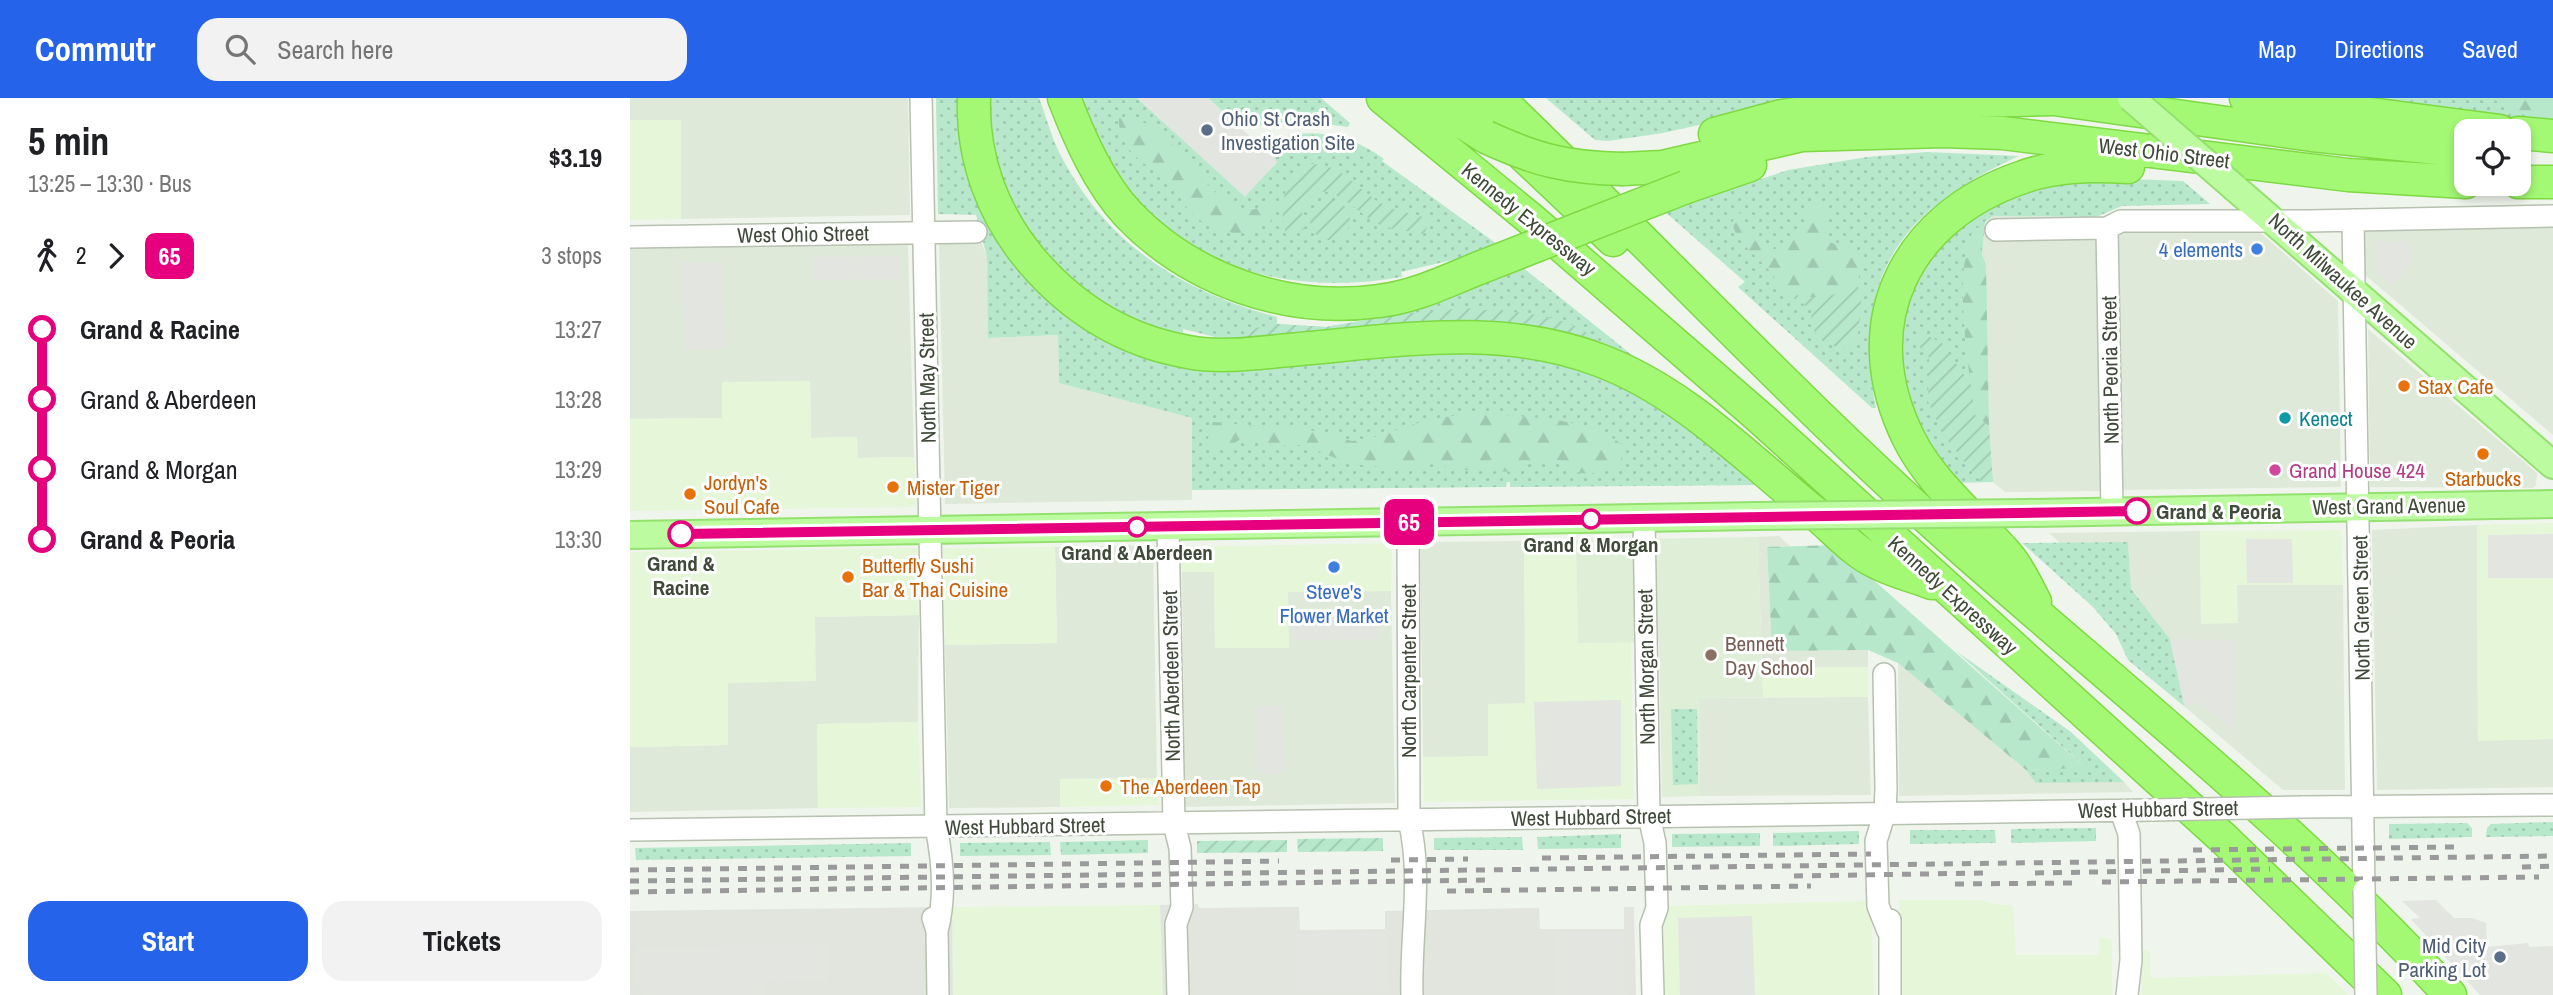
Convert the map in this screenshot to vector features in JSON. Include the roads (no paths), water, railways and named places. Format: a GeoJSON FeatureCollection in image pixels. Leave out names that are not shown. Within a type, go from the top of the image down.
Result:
{"type":"FeatureCollection","features":[{"type":"Feature","properties":{"kind":"highway"},"geometry":{"type":"LineString","coordinates":[[974,98],[973,118],[982,171],[998,211],[1013,238],[1062,293],[1110,326],[1158,346],[1219,355],[1475,335],[1527,340],[1572,350],[1602,361],[1673,397],[1874,561],[1946,588]]}},
{"type":"Feature","properties":{"kind":"highway"},"geometry":{"type":"LineString","coordinates":[[1064,98],[1100,173],[1126,212],[1165,247],[1201,271],[1256,292],[1303,302],[1345,305],[1415,293],[1686,187],[1767,160],[1863,136]]}},
{"type":"Feature","properties":{"kind":"highway","name":"Kennedy Expressway"},"geometry":{"type":"LineString","coordinates":[[1383,98],[1658,326],[2223,838],[2385,995]]}},
{"type":"Feature","properties":{"kind":"highway"},"geometry":{"type":"LineString","coordinates":[[1424,98],[1486,138],[1532,158],[1592,168],[1614,161],[1662,167],[1802,135],[1863,136]]}},
{"type":"Feature","properties":{"kind":"highway"},"geometry":{"type":"LineString","coordinates":[[1463,98],[1647,272],[1766,364]]}},
{"type":"Feature","properties":{"kind":"highway","name":"Kennedy Expressway"},"geometry":{"type":"LineString","coordinates":[[1498,98],[1766,364],[1968,555],[2294,839],[2393,933],[2450,995]]}},
{"type":"Feature","properties":{"kind":"highway"},"geometry":{"type":"LineString","coordinates":[[2246,98],[2454,125]]}},
{"type":"Feature","properties":{"kind":"highway","name":"West Ohio Street"},"geometry":{"type":"LineString","coordinates":[[1614,161],[1647,149],[1782,116],[1863,104],[2050,99],[2326,137],[2454,150]]}},
{"type":"Feature","properties":{"kind":"highway","name":"West Ohio Street"},"geometry":{"type":"LineString","coordinates":[[1863,136],[1943,131],[2002,133],[2348,175],[2454,181]]}},
{"type":"Feature","properties":{"kind":"highway"},"geometry":{"type":"LineString","coordinates":[[2531,134],[2553,136]]}},
{"type":"Feature","properties":{"kind":"highway"},"geometry":{"type":"LineString","coordinates":[[2531,153],[2553,153]]}},
{"type":"Feature","properties":{"kind":"highway"},"geometry":{"type":"LineString","coordinates":[[2046,621],[2010,559],[1939,483],[1910,442],[1893,404],[1884,365],[1884,329],[1892,296],[1906,268],[1928,238],[1952,215],[1989,191],[2024,176],[2057,169],[2096,165],[2138,167],[2206,158]]}},
{"type":"Feature","properties":{"kind":"highway"},"geometry":{"type":"LineString","coordinates":[[2531,183],[2553,182]]}},
{"type":"Feature","properties":{"kind":"main road","name":"North Milwaukee Avenue"},"geometry":{"type":"LineString","coordinates":[[2131,98],[2275,220],[2553,465]]}},
{"type":"Feature","properties":{"kind":"main road","name":"West Grand Avenue"},"geometry":{"type":"LineString","coordinates":[[630,535],[2553,503]]}},
{"type":"Feature","properties":{"kind":"street","name":"North May Street"},"geometry":{"type":"LineString","coordinates":[[921,98],[936,827],[929,854],[930,910],[937,931],[938,995]]}},
{"type":"Feature","properties":{"kind":"street"},"geometry":{"type":"LineString","coordinates":[[1996,230],[2107,228],[2121,221],[2553,216]]}},
{"type":"Feature","properties":{"kind":"street","name":"North Green Street"},"geometry":{"type":"LineString","coordinates":[[2353,220],[2360,507],[2363,806],[2361,868],[2366,995]]}},
{"type":"Feature","properties":{"kind":"street","name":"North Peoria Street"},"geometry":{"type":"LineString","coordinates":[[2107,228],[2112,511]]}},
{"type":"Feature","properties":{"kind":"street","name":"West Ohio Street"},"geometry":{"type":"LineString","coordinates":[[630,237],[975,232]]}},
{"type":"Feature","properties":{"kind":"street","name":"North Morgan Street"},"geometry":{"type":"LineString","coordinates":[[1644,518],[1649,816],[1655,843],[1657,908],[1651,925],[1653,995]]}},
{"type":"Feature","properties":{"kind":"street","name":"North Carpenter Street"},"geometry":{"type":"LineString","coordinates":[[1408,522],[1409,820],[1401,847],[1401,859],[1402,922],[1411,946],[1412,995]]}},
{"type":"Feature","properties":{"kind":"street","name":"North Aberdeen Street"},"geometry":{"type":"LineString","coordinates":[[1168,527],[1174,824],[1166,849],[1168,907],[1176,924],[1178,995]]}},
{"type":"Feature","properties":{"kind":"street"},"geometry":{"type":"LineString","coordinates":[[1884,674],[1885,812],[1876,841],[1878,906],[1888,931],[1890,995]]}},
{"type":"Feature","properties":{"kind":"street","name":"West Hubbard Street"},"geometry":{"type":"LineString","coordinates":[[630,830],[2553,805]]}},
{"type":"Feature","properties":{"kind":"street"},"geometry":{"type":"LineString","coordinates":[[2121,811],[2115,835],[2117,959],[2127,992]]}},
{"type":"Feature","properties":{"kind":"railway"},"geometry":{"type":"LineString","coordinates":[[2193,850],[2455,847]]}},
{"type":"Feature","properties":{"kind":"railway"},"geometry":{"type":"LineString","coordinates":[[1542,858],[1871,854]]}},
{"type":"Feature","properties":{"kind":"railway"},"geometry":{"type":"LineString","coordinates":[[630,881],[2553,856]]}},
{"type":"Feature","properties":{"kind":"railway"},"geometry":{"type":"LineString","coordinates":[[1391,860],[1468,859]]}},
{"type":"Feature","properties":{"kind":"railway"},"geometry":{"type":"LineString","coordinates":[[630,870],[1279,861]]}},
{"type":"Feature","properties":{"kind":"railway"},"geometry":{"type":"LineString","coordinates":[[2522,867],[2553,866]]}},
{"type":"Feature","properties":{"kind":"railway"},"geometry":{"type":"LineString","coordinates":[[2035,873],[2270,869]]}},
{"type":"Feature","properties":{"kind":"railway"},"geometry":{"type":"LineString","coordinates":[[1794,876],[1986,873]]}},
{"type":"Feature","properties":{"kind":"railway"},"geometry":{"type":"LineString","coordinates":[[2102,882],[2539,877]]}},
{"type":"Feature","properties":{"kind":"railway"},"geometry":{"type":"LineString","coordinates":[[630,892],[1486,880]]}},
{"type":"Feature","properties":{"kind":"railway"},"geometry":{"type":"LineString","coordinates":[[1955,884],[2074,883]]}},
{"type":"Feature","properties":{"kind":"railway"},"geometry":{"type":"LineString","coordinates":[[1447,891],[1811,886]]}},
{"type":"Feature","properties":{"kind":"place","name":"Ohio St Crash Investigation Site"},"geometry":{"type":"Point","coordinates":[1207,130]}},
{"type":"Feature","properties":{"kind":"place","name":"4 elements"},"geometry":{"type":"Point","coordinates":[2257,249]}},
{"type":"Feature","properties":{"kind":"place","name":"Stax Cafe"},"geometry":{"type":"Point","coordinates":[2404,386]}},
{"type":"Feature","properties":{"kind":"place","name":"Kenect"},"geometry":{"type":"Point","coordinates":[2285,418]}},
{"type":"Feature","properties":{"kind":"place","name":"Starbucks"},"geometry":{"type":"Point","coordinates":[2483,454]}},
{"type":"Feature","properties":{"kind":"place","name":"Grand House 424"},"geometry":{"type":"Point","coordinates":[2275,470]}},
{"type":"Feature","properties":{"kind":"place","name":"Mister Tiger"},"geometry":{"type":"Point","coordinates":[893,487]}},
{"type":"Feature","properties":{"kind":"place","name":"Jordyn's Soul Cafe"},"geometry":{"type":"Point","coordinates":[690,494]}},
{"type":"Feature","properties":{"kind":"place","name":"Grand & Peoria"},"geometry":{"type":"Point","coordinates":[2137,511]}},
{"type":"Feature","properties":{"kind":"place","name":"Grand & Morgan"},"geometry":{"type":"Point","coordinates":[1591,519]}},
{"type":"Feature","properties":{"kind":"place","name":"Grand & Aberdeen"},"geometry":{"type":"Point","coordinates":[1137,527]}},
{"type":"Feature","properties":{"kind":"place","name":"Grand & Racine"},"geometry":{"type":"Point","coordinates":[681,534]}},
{"type":"Feature","properties":{"kind":"place","name":"Steve's Flower Market"},"geometry":{"type":"Point","coordinates":[1334,567]}},
{"type":"Feature","properties":{"kind":"place","name":"Butterfly Sushi Bar & Thai Cuisine"},"geometry":{"type":"Point","coordinates":[848,577]}},
{"type":"Feature","properties":{"kind":"place","name":"Bennett Day School"},"geometry":{"type":"Point","coordinates":[1711,655]}},
{"type":"Feature","properties":{"kind":"place","name":"The Aberdeen Tap"},"geometry":{"type":"Point","coordinates":[1106,786]}},
{"type":"Feature","properties":{"kind":"place","name":"Mid City Parking Lot"},"geometry":{"type":"Point","coordinates":[2500,957]}}]}
